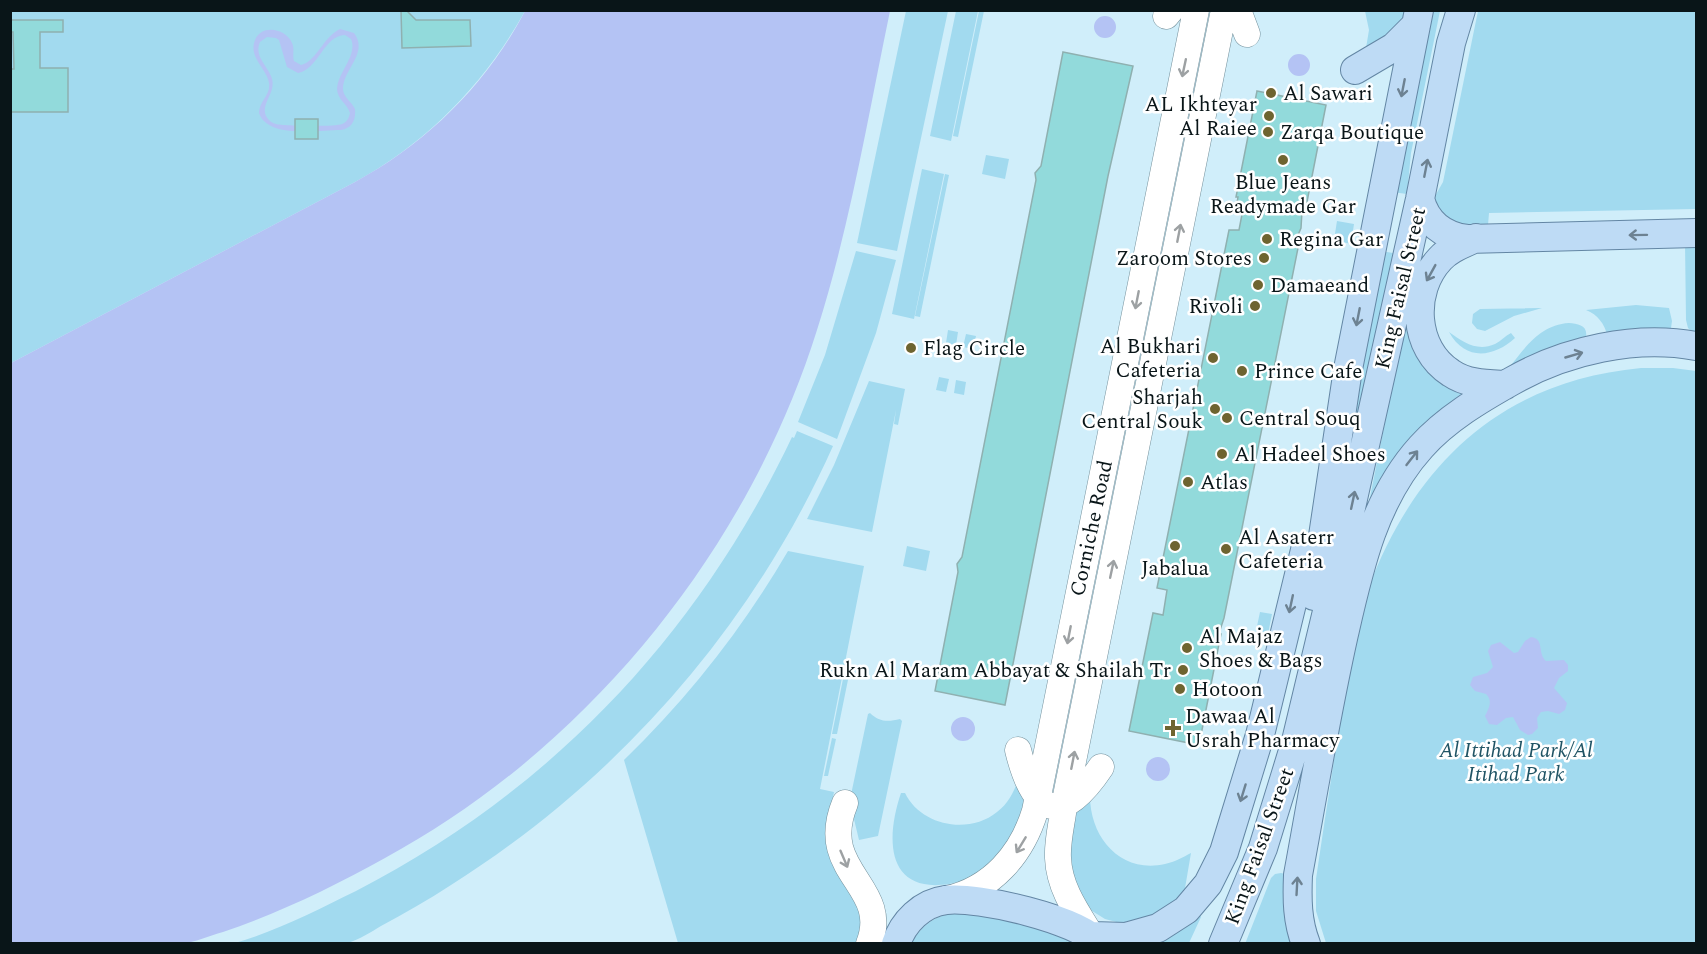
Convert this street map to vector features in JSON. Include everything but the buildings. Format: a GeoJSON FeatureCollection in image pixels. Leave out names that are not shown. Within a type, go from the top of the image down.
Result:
{"type":"FeatureCollection","features":[{"type":"Feature","properties":{"kind":"main road","name":"Corniche Road"},"geometry":{"type":"LineString","coordinates":[[946,900],[959,897],[982,885],[1007,864],[1026,836],[1037,798],[1196,10]]}},
{"type":"Feature","properties":{"kind":"main road","name":"Corniche Road"},"geometry":{"type":"LineString","coordinates":[[1094,938],[1060,877],[1058,848],[1064,806],[1224,10]]}},
{"type":"Feature","properties":{"kind":"main road"},"geometry":{"type":"LineString","coordinates":[[1238,10],[1247,34]]}},
{"type":"Feature","properties":{"kind":"main road"},"geometry":{"type":"LineString","coordinates":[[1446,10],[1438,43],[1446,69]]}},
{"type":"Feature","properties":{"kind":"main road","name":"King Faisal Street"},"geometry":{"type":"LineString","coordinates":[[1205,944],[1228,913],[1263,848],[1286,777],[1338,565],[1420,199],[1446,69],[1461,10]]}},
{"type":"Feature","properties":{"kind":"main road"},"geometry":{"type":"LineString","coordinates":[[1355,70],[1388,51],[1418,18]]}},
{"type":"Feature","properties":{"kind":"main road","name":"King Faisal Street"},"geometry":{"type":"LineString","coordinates":[[1223,944],[1228,913],[1288,714],[1307,633],[1347,369],[1418,18]]}},
{"type":"Feature","properties":{"kind":"main road"},"geometry":{"type":"LineString","coordinates":[[1420,199],[1429,219],[1440,230],[1457,237],[1696,232]]}},
{"type":"Feature","properties":{"kind":"main road"},"geometry":{"type":"LineString","coordinates":[[1476,238],[1448,252],[1431,271],[1421,302],[1420,324],[1425,344],[1436,361],[1452,374],[1470,381],[1505,385]]}},
{"type":"Feature","properties":{"kind":"main road"},"geometry":{"type":"LineString","coordinates":[[1306,944],[1296,903],[1298,874],[1334,673],[1359,568],[1376,519],[1408,463],[1434,434],[1465,410],[1505,385],[1559,359],[1600,348],[1646,343],[1696,346]]}},
{"type":"Feature","properties":{"kind":"main road"},"geometry":{"type":"LineString","coordinates":[[1334,673],[1331,659],[1340,602],[1338,565],[1375,508],[1388,496]]}},
{"type":"Feature","properties":{"kind":"main road"},"geometry":{"type":"LineString","coordinates":[[845,803],[838,822],[838,843],[845,863],[872,906],[874,925],[889,943],[917,912],[946,900],[996,905],[1028,912],[1080,928],[1094,938],[1134,935],[1158,928],[1173,920],[1198,898],[1224,852],[1260,735],[1303,553],[1309,538],[1326,511]]}},
{"type":"Feature","properties":{"kind":"main road"},"geometry":{"type":"LineString","coordinates":[[1018,750],[1023,770],[1037,798],[1052,807],[1064,806],[1084,788],[1101,767]]}},
{"type":"Feature","properties":{"kind":"green space"},"geometry":{"type":"Polygon","coordinates":[[[11,11],[525,11],[492,62],[473,86],[452,109],[407,149],[355,182],[11,363],[11,11]]]}},
{"type":"Feature","properties":{"kind":"green space"},"geometry":{"type":"Polygon","coordinates":[[[906,11],[948,11],[897,251],[857,243],[906,11]]]}},
{"type":"Feature","properties":{"kind":"green space"},"geometry":{"type":"Polygon","coordinates":[[[956,11],[978,11],[951,141],[930,136],[956,11]]]}},
{"type":"Feature","properties":{"kind":"green space"},"geometry":{"type":"Polygon","coordinates":[[[979,11],[984,11],[958,137],[953,136],[979,11]]]}},
{"type":"Feature","properties":{"kind":"green space"},"geometry":{"type":"Polygon","coordinates":[[[1365,11],[1410,11],[1406,23],[1365,54],[1369,30],[1365,11]]]}},
{"type":"Feature","properties":{"kind":"green space"},"geometry":{"type":"Polygon","coordinates":[[[1429,11],[1440,11],[1411,153],[1407,194],[1392,192],[1429,11]]]}},
{"type":"Feature","properties":{"kind":"green space"},"geometry":{"type":"Polygon","coordinates":[[[1478,11],[1696,11],[1696,209],[1489,213],[1488,225],[1459,227],[1441,217],[1434,203],[1435,196],[1443,182],[1478,11]]]}},
{"type":"Feature","properties":{"kind":"green space"},"geometry":{"type":"Polygon","coordinates":[[[986,155],[1009,159],[1005,179],[982,174],[986,155]]]}},
{"type":"Feature","properties":{"kind":"green space"},"geometry":{"type":"Polygon","coordinates":[[[922,169],[944,174],[914,319],[892,314],[922,169]]]}},
{"type":"Feature","properties":{"kind":"green space"},"geometry":{"type":"Polygon","coordinates":[[[945,174],[949,175],[920,317],[915,316],[945,174]]]}},
{"type":"Feature","properties":{"kind":"green space"},"geometry":{"type":"Polygon","coordinates":[[[1337,221],[1354,224],[1351,244],[1334,240],[1337,221]]]}},
{"type":"Feature","properties":{"kind":"green space"},"geometry":{"type":"Polygon","coordinates":[[[1696,241],[1696,336],[1688,328],[1686,320],[1685,242],[1696,241]]]}},
{"type":"Feature","properties":{"kind":"green space"},"geometry":{"type":"Polygon","coordinates":[[[856,251],[896,260],[876,333],[837,439],[798,422],[825,355],[856,251]]]}},
{"type":"Feature","properties":{"kind":"green space"},"geometry":{"type":"Polygon","coordinates":[[[1381,251],[1399,254],[1339,522],[1357,376],[1381,251]]]}},
{"type":"Feature","properties":{"kind":"green space"},"geometry":{"type":"Polygon","coordinates":[[[1418,258],[1426,260],[1413,306],[1471,391],[1368,507],[1418,258]]]}},
{"type":"Feature","properties":{"kind":"green space"},"geometry":{"type":"Polygon","coordinates":[[[1636,305],[1669,308],[1672,321],[1670,335],[1608,337],[1600,320],[1586,310],[1636,305]]]}},
{"type":"Feature","properties":{"kind":"green space"},"geometry":{"type":"Polygon","coordinates":[[[1542,308],[1514,316],[1485,331],[1477,329],[1472,323],[1473,314],[1480,309],[1542,308]]]}},
{"type":"Feature","properties":{"kind":"green space"},"geometry":{"type":"Polygon","coordinates":[[[1569,323],[1584,328],[1586,337],[1508,369],[1541,333],[1549,328],[1569,323]]]}},
{"type":"Feature","properties":{"kind":"green space"},"geometry":{"type":"Polygon","coordinates":[[[948,330],[958,332],[956,345],[946,343],[948,330]]]}},
{"type":"Feature","properties":{"kind":"green space"},"geometry":{"type":"Polygon","coordinates":[[[1449,332],[1465,342],[1482,347],[1495,344],[1511,333],[1515,338],[1498,350],[1480,353],[1463,348],[1449,332]]]}},
{"type":"Feature","properties":{"kind":"green space"},"geometry":{"type":"Polygon","coordinates":[[[966,334],[976,336],[973,349],[963,347],[966,334]]]}},
{"type":"Feature","properties":{"kind":"green space","name":"Al Ittihad Park/Al Itihad Park"},"geometry":{"type":"Polygon","coordinates":[[[1641,368],[1696,371],[1696,943],[1326,943],[1316,911],[1316,879],[1348,669],[1354,636],[1368,589],[1388,544],[1412,503],[1439,467],[1471,436],[1507,410],[1547,390],[1592,376],[1641,368]]]}},
{"type":"Feature","properties":{"kind":"green space"},"geometry":{"type":"Polygon","coordinates":[[[939,377],[949,379],[946,392],[936,390],[939,377]]]}},
{"type":"Feature","properties":{"kind":"green space"},"geometry":{"type":"Polygon","coordinates":[[[956,380],[966,382],[964,395],[954,393],[956,380]]]}},
{"type":"Feature","properties":{"kind":"green space"},"geometry":{"type":"Polygon","coordinates":[[[869,381],[905,389],[898,425],[894,424],[896,410],[872,532],[807,519],[834,465],[869,381]]]}},
{"type":"Feature","properties":{"kind":"green space"},"geometry":{"type":"Polygon","coordinates":[[[797,431],[833,446],[800,512],[763,576],[721,636],[675,694],[624,747],[570,797],[512,843],[451,885],[357,939],[337,945],[235,943],[312,913],[427,851],[494,805],[555,755],[612,700],[664,641],[712,577],[754,509],[797,431]]]}},
{"type":"Feature","properties":{"kind":"green space"},"geometry":{"type":"Polygon","coordinates":[[[907,546],[930,551],[926,571],[903,566],[907,546]]]}},
{"type":"Feature","properties":{"kind":"green space"},"geometry":{"type":"Polygon","coordinates":[[[788,551],[864,566],[820,789],[834,792],[826,832],[827,842],[836,870],[863,912],[857,943],[678,943],[624,760],[671,712],[714,661],[753,607],[788,551]]]}},
{"type":"Feature","properties":{"kind":"green space"},"geometry":{"type":"Polygon","coordinates":[[[1260,612],[1272,614],[1268,634],[1256,631],[1260,612]]]}},
{"type":"Feature","properties":{"kind":"green space"},"geometry":{"type":"Polygon","coordinates":[[[846,664],[851,665],[837,734],[832,734],[846,664]]]}},
{"type":"Feature","properties":{"kind":"green space"},"geometry":{"type":"Polygon","coordinates":[[[870,713],[880,720],[900,719],[902,721],[878,836],[859,840],[853,815],[852,790],[870,713]]]}},
{"type":"Feature","properties":{"kind":"green space"},"geometry":{"type":"Polygon","coordinates":[[[832,738],[836,739],[828,776],[824,776],[832,738]]]}},
{"type":"Feature","properties":{"kind":"green space"},"geometry":{"type":"Polygon","coordinates":[[[1018,781],[1024,799],[1024,812],[991,867],[959,882],[928,885],[912,880],[902,871],[895,859],[893,844],[893,827],[901,793],[905,793],[912,804],[934,820],[960,825],[986,819],[1001,809],[1018,781]]]}},
{"type":"Feature","properties":{"kind":"green space"},"geometry":{"type":"Polygon","coordinates":[[[1090,796],[1091,811],[1102,839],[1122,858],[1135,864],[1149,866],[1169,863],[1191,853],[1184,894],[1175,907],[1124,924],[1105,919],[1089,909],[1069,876],[1073,814],[1090,796]]]}},
{"type":"Feature","properties":{"kind":"green space"},"geometry":{"type":"Polygon","coordinates":[[[1281,873],[1285,874],[1296,943],[1245,944],[1271,878],[1281,873]]]}},
{"type":"Feature","properties":{"kind":"green space"},"geometry":{"type":"Polygon","coordinates":[[[967,911],[1056,930],[1084,944],[910,944],[922,929],[934,920],[948,914],[967,911]]]}},
{"type":"Feature","properties":{"kind":"green space"},"geometry":{"type":"Polygon","coordinates":[[[1199,914],[1201,917],[1189,943],[1148,944],[1199,914]]]}},
{"type":"Feature","properties":{"kind":"shaded area"},"geometry":{"type":"Polygon","coordinates":[[[525,11],[890,11],[858,171],[829,291],[787,411],[749,490],[704,565],[651,635],[593,701],[528,760],[459,813],[385,858],[326,889],[265,916],[197,940],[182,944],[11,943],[11,363],[355,182],[407,149],[453,109],[473,87],[493,63],[525,11]]]}},
{"type":"Feature","properties":{"kind":"shaded area"},"geometry":{"type":"Polygon","coordinates":[[[1105,16],[1113,19],[1116,27],[1113,35],[1105,38],[1097,35],[1094,27],[1097,19],[1105,16]]]}},
{"type":"Feature","properties":{"kind":"shaded area"},"geometry":{"type":"Polygon","coordinates":[[[340,29],[354,33],[358,40],[357,54],[343,89],[344,95],[355,109],[355,117],[351,125],[341,130],[307,131],[272,127],[259,113],[269,83],[254,52],[258,35],[268,30],[285,34],[293,45],[294,61],[301,65],[307,63],[340,29]],[[345,35],[331,41],[311,66],[298,73],[287,67],[279,40],[267,37],[260,42],[258,52],[273,82],[265,107],[269,120],[281,125],[309,126],[338,125],[346,121],[350,113],[339,96],[337,88],[352,51],[351,39],[345,35]]]}},
{"type":"Feature","properties":{"kind":"shaded area"},"geometry":{"type":"Polygon","coordinates":[[[1299,54],[1307,57],[1310,65],[1307,73],[1299,76],[1291,73],[1288,65],[1291,57],[1299,54]]]}},
{"type":"Feature","properties":{"kind":"shaded area"},"geometry":{"type":"Polygon","coordinates":[[[1531,637],[1540,643],[1543,658],[1546,661],[1564,660],[1568,665],[1568,671],[1559,678],[1554,688],[1567,703],[1565,710],[1559,714],[1541,712],[1537,718],[1538,728],[1528,735],[1520,730],[1513,717],[1506,718],[1497,725],[1489,724],[1485,716],[1490,705],[1489,699],[1486,694],[1475,691],[1470,685],[1473,677],[1487,673],[1493,667],[1488,651],[1491,645],[1500,642],[1514,653],[1518,652],[1525,641],[1531,637]]]}},
{"type":"Feature","properties":{"kind":"shaded area"},"geometry":{"type":"Polygon","coordinates":[[[963,717],[968,718],[974,724],[974,734],[968,740],[963,741],[958,740],[952,734],[951,729],[952,724],[958,718],[963,717]]]}},
{"type":"Feature","properties":{"kind":"shaded area"},"geometry":{"type":"Polygon","coordinates":[[[1158,757],[1166,761],[1170,769],[1166,777],[1158,781],[1150,777],[1146,769],[1150,761],[1158,757]]]}},
{"type":"Feature","properties":{"kind":"place","name":"Al Sawari"},"geometry":{"type":"Point","coordinates":[1271,93]}},
{"type":"Feature","properties":{"kind":"place","name":"AL Ikhteyar Al Raiee"},"geometry":{"type":"Point","coordinates":[1269,116]}},
{"type":"Feature","properties":{"kind":"place","name":"Zarqa Boutique"},"geometry":{"type":"Point","coordinates":[1268,132]}},
{"type":"Feature","properties":{"kind":"place","name":"Blue Jeans Readymade Gar"},"geometry":{"type":"Point","coordinates":[1283,160]}},
{"type":"Feature","properties":{"kind":"place","name":"Regina Gar"},"geometry":{"type":"Point","coordinates":[1267,239]}},
{"type":"Feature","properties":{"kind":"place","name":"Zaroom Stores"},"geometry":{"type":"Point","coordinates":[1264,258]}},
{"type":"Feature","properties":{"kind":"place","name":"Damaeand"},"geometry":{"type":"Point","coordinates":[1258,285]}},
{"type":"Feature","properties":{"kind":"place","name":"Rivoli"},"geometry":{"type":"Point","coordinates":[1255,306]}},
{"type":"Feature","properties":{"kind":"place","name":"Flag Circle"},"geometry":{"type":"Point","coordinates":[911,348]}},
{"type":"Feature","properties":{"kind":"place","name":"Al Bukhari Cafeteria"},"geometry":{"type":"Point","coordinates":[1213,358]}},
{"type":"Feature","properties":{"kind":"place","name":"Prince Cafe"},"geometry":{"type":"Point","coordinates":[1242,371]}},
{"type":"Feature","properties":{"kind":"place","name":"Sharjah Central Souk"},"geometry":{"type":"Point","coordinates":[1215,409]}},
{"type":"Feature","properties":{"kind":"place","name":"Central Souq"},"geometry":{"type":"Point","coordinates":[1227,418]}},
{"type":"Feature","properties":{"kind":"place","name":"Al Hadeel Shoes"},"geometry":{"type":"Point","coordinates":[1222,454]}},
{"type":"Feature","properties":{"kind":"place","name":"Atlas"},"geometry":{"type":"Point","coordinates":[1188,482]}},
{"type":"Feature","properties":{"kind":"place","name":"Jabalua"},"geometry":{"type":"Point","coordinates":[1175,546]}},
{"type":"Feature","properties":{"kind":"place","name":"Al Asaterr Cafeteria"},"geometry":{"type":"Point","coordinates":[1226,549]}},
{"type":"Feature","properties":{"kind":"place","name":"Al Majaz Shoes & Bags"},"geometry":{"type":"Point","coordinates":[1187,648]}},
{"type":"Feature","properties":{"kind":"place","name":"Rukn Al Maram Abbayat & Shailah Tr"},"geometry":{"type":"Point","coordinates":[1183,670]}},
{"type":"Feature","properties":{"kind":"place","name":"Hotoon"},"geometry":{"type":"Point","coordinates":[1180,689]}},
{"type":"Feature","properties":{"kind":"place","name":"Dawaa Al Usrah Pharmacy"},"geometry":{"type":"Point","coordinates":[1173,728]}}]}
